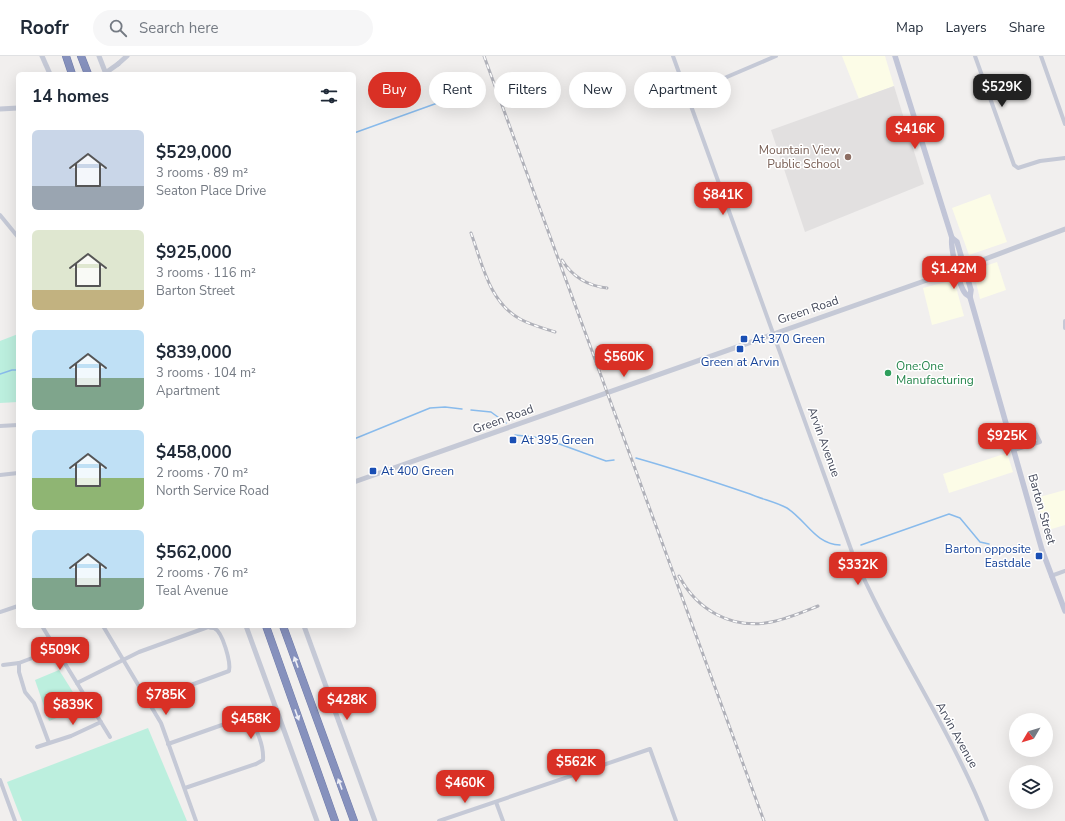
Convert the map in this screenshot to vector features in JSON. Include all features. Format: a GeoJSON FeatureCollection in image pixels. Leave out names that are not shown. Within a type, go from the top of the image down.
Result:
{"type":"FeatureCollection","features":[{"type":"Feature","properties":{"kind":"highway"},"geometry":{"type":"LineString","coordinates":[[66,56],[71,72]]}},
{"type":"Feature","properties":{"kind":"highway"},"geometry":{"type":"LineString","coordinates":[[81,56],[87,72]]}},
{"type":"Feature","properties":{"kind":"highway"},"geometry":{"type":"LineString","coordinates":[[267,628],[335,821]]}},
{"type":"Feature","properties":{"kind":"highway"},"geometry":{"type":"LineString","coordinates":[[284,628],[354,821]]}},
{"type":"Feature","properties":{"kind":"main road","name":"Barton Street"},"geometry":{"type":"LineString","coordinates":[[895,56],[952,238],[956,242],[964,267],[971,290],[970,297],[1014,450],[1051,576],[1065,611]]}},
{"type":"Feature","properties":{"kind":"main road","name":"Barton Street"},"geometry":{"type":"LineString","coordinates":[[952,238],[950,244],[956,270],[964,293],[970,297]]}},
{"type":"Feature","properties":{"kind":"street"},"geometry":{"type":"LineString","coordinates":[[42,56],[49,72]]}},
{"type":"Feature","properties":{"kind":"street"},"geometry":{"type":"LineString","coordinates":[[99,56],[104,72]]}},
{"type":"Feature","properties":{"kind":"street"},"geometry":{"type":"LineString","coordinates":[[108,72],[127,56]]}},
{"type":"Feature","properties":{"kind":"street","name":"Arvin Avenue"},"geometry":{"type":"LineString","coordinates":[[673,56],[679,72]]}},
{"type":"Feature","properties":{"kind":"street"},"geometry":{"type":"LineString","coordinates":[[731,75],[776,56]]}},
{"type":"Feature","properties":{"kind":"street"},"geometry":{"type":"LineString","coordinates":[[975,56],[1014,165],[1018,168],[1040,161],[1065,158]]}},
{"type":"Feature","properties":{"kind":"street"},"geometry":{"type":"LineString","coordinates":[[1041,56],[1065,124]]}},
{"type":"Feature","properties":{"kind":"street"},"geometry":{"type":"LineString","coordinates":[[0,109],[16,108]]}},
{"type":"Feature","properties":{"kind":"street","name":"Arvin Avenue"},"geometry":{"type":"LineString","coordinates":[[692,108],[852,552],[869,591],[971,780],[987,821]]}},
{"type":"Feature","properties":{"kind":"street"},"geometry":{"type":"LineString","coordinates":[[0,215],[16,235]]}},
{"type":"Feature","properties":{"kind":"street","name":"Green Road"},"geometry":{"type":"LineString","coordinates":[[356,481],[773,333],[956,270],[1065,229]]}},
{"type":"Feature","properties":{"kind":"street"},"geometry":{"type":"LineString","coordinates":[[1065,322],[1065,328]]}},
{"type":"Feature","properties":{"kind":"street"},"geometry":{"type":"LineString","coordinates":[[0,426],[16,425]]}},
{"type":"Feature","properties":{"kind":"street"},"geometry":{"type":"LineString","coordinates":[[1010,435],[1030,429],[1034,430],[1040,442],[1014,450]]}},
{"type":"Feature","properties":{"kind":"street"},"geometry":{"type":"LineString","coordinates":[[0,475],[16,473]]}},
{"type":"Feature","properties":{"kind":"street"},"geometry":{"type":"LineString","coordinates":[[1051,576],[1065,571]]}},
{"type":"Feature","properties":{"kind":"street"},"geometry":{"type":"LineString","coordinates":[[0,612],[16,607]]}},
{"type":"Feature","properties":{"kind":"street"},"geometry":{"type":"LineString","coordinates":[[43,628],[110,737]]}},
{"type":"Feature","properties":{"kind":"street"},"geometry":{"type":"LineString","coordinates":[[104,628],[161,723],[196,821]]}},
{"type":"Feature","properties":{"kind":"street"},"geometry":{"type":"LineString","coordinates":[[77,683],[122,660],[205,628]]}},
{"type":"Feature","properties":{"kind":"street"},"geometry":{"type":"LineString","coordinates":[[148,703],[161,696],[229,671],[230,664],[220,634],[215,628]]}},
{"type":"Feature","properties":{"kind":"street"},"geometry":{"type":"LineString","coordinates":[[247,628],[318,821]]}},
{"type":"Feature","properties":{"kind":"street"},"geometry":{"type":"LineString","coordinates":[[305,628],[374,821]]}},
{"type":"Feature","properties":{"kind":"street"},"geometry":{"type":"LineString","coordinates":[[3,665],[19,663],[56,649]]}},
{"type":"Feature","properties":{"kind":"street"},"geometry":{"type":"LineString","coordinates":[[19,663],[19,672],[25,692],[34,703],[49,743]]}},
{"type":"Feature","properties":{"kind":"street"},"geometry":{"type":"LineString","coordinates":[[168,744],[239,718],[248,718],[253,722],[264,753],[263,760],[256,764],[184,788]]}},
{"type":"Feature","properties":{"kind":"street"},"geometry":{"type":"LineString","coordinates":[[37,747],[71,736],[101,722]]}},
{"type":"Feature","properties":{"kind":"street"},"geometry":{"type":"LineString","coordinates":[[439,821],[650,749],[676,821]]}},
{"type":"Feature","properties":{"kind":"street"},"geometry":{"type":"LineString","coordinates":[[0,780],[15,821]]}},
{"type":"Feature","properties":{"kind":"street"},"geometry":{"type":"LineString","coordinates":[[496,802],[503,821]]}},
{"type":"Feature","properties":{"kind":"shaded area"},"geometry":{"type":"Polygon","coordinates":[[[842,56],[885,56],[894,86],[859,99],[842,56]]]}},
{"type":"Feature","properties":{"kind":"shaded area","name":"Mountain View Public School"},"geometry":{"type":"Polygon","coordinates":[[[894,86],[924,184],[805,232],[771,130],[894,86]]]}},
{"type":"Feature","properties":{"kind":"shaded area"},"geometry":{"type":"Polygon","coordinates":[[[990,194],[1007,242],[969,255],[952,208],[990,194]]]}},
{"type":"Feature","properties":{"kind":"shaded area"},"geometry":{"type":"Polygon","coordinates":[[[997,262],[1006,290],[980,299],[973,270],[997,262]]]}},
{"type":"Feature","properties":{"kind":"shaded area"},"geometry":{"type":"Polygon","coordinates":[[[954,280],[964,316],[932,325],[923,288],[954,280]]]}},
{"type":"Feature","properties":{"kind":"shaded area"},"geometry":{"type":"Polygon","coordinates":[[[1007,453],[1013,472],[949,493],[943,474],[1007,453]]]}},
{"type":"Feature","properties":{"kind":"shaded area"},"geometry":{"type":"Polygon","coordinates":[[[1065,490],[1065,525],[1045,531],[1036,498],[1065,490]]]}},
{"type":"Feature","properties":{"kind":"green space"},"geometry":{"type":"Polygon","coordinates":[[[16,335],[16,402],[0,403],[0,341],[16,335]]]}},
{"type":"Feature","properties":{"kind":"green space"},"geometry":{"type":"Polygon","coordinates":[[[59,670],[83,708],[49,721],[35,680],[59,670]]]}},
{"type":"Feature","properties":{"kind":"green space"},"geometry":{"type":"Polygon","coordinates":[[[148,728],[187,821],[22,821],[7,782],[148,728]]]}},
{"type":"Feature","properties":{"kind":"waterway"},"geometry":{"type":"LineString","coordinates":[[356,132],[429,106]]}},
{"type":"Feature","properties":{"kind":"waterway"},"geometry":{"type":"LineString","coordinates":[[0,374],[16,370]]}},
{"type":"Feature","properties":{"kind":"waterway"},"geometry":{"type":"LineString","coordinates":[[356,438],[430,408],[445,407],[462,409]]}},
{"type":"Feature","properties":{"kind":"waterway"},"geometry":{"type":"LineString","coordinates":[[471,410],[491,412],[506,423]]}},
{"type":"Feature","properties":{"kind":"waterway"},"geometry":{"type":"LineString","coordinates":[[515,435],[543,438],[606,461],[614,460]]}},
{"type":"Feature","properties":{"kind":"waterway"},"geometry":{"type":"LineString","coordinates":[[636,458],[708,480],[783,506],[794,513],[824,541],[831,544],[840,545]]}},
{"type":"Feature","properties":{"kind":"waterway"},"geometry":{"type":"LineString","coordinates":[[861,545],[949,514],[960,518],[980,542],[989,544]]}},
{"type":"Feature","properties":{"kind":"railway"},"geometry":{"type":"LineString","coordinates":[[484,56],[764,821]]}},
{"type":"Feature","properties":{"kind":"railway"},"geometry":{"type":"LineString","coordinates":[[471,233],[488,281],[501,303],[509,312],[520,319],[555,332]]}},
{"type":"Feature","properties":{"kind":"railway"},"geometry":{"type":"LineString","coordinates":[[562,260],[566,266],[581,279],[593,285],[607,288]]}},
{"type":"Feature","properties":{"kind":"railway"},"geometry":{"type":"LineString","coordinates":[[679,576],[695,599],[717,615],[729,620],[757,624],[771,622],[818,606]]}},
{"type":"Feature","properties":{"kind":"place","name":"Mountain View Public School"},"geometry":{"type":"Point","coordinates":[848,157]}},
{"type":"Feature","properties":{"kind":"place","name":"At 370 Green"},"geometry":{"type":"Point","coordinates":[744,339]}},
{"type":"Feature","properties":{"kind":"place","name":"Green at Arvin"},"geometry":{"type":"Point","coordinates":[740,349]}},
{"type":"Feature","properties":{"kind":"place","name":"One:One Manufacturing"},"geometry":{"type":"Point","coordinates":[888,373]}},
{"type":"Feature","properties":{"kind":"place","name":"At 395 Green"},"geometry":{"type":"Point","coordinates":[513,440]}},
{"type":"Feature","properties":{"kind":"place","name":"At 400 Green"},"geometry":{"type":"Point","coordinates":[373,471]}},
{"type":"Feature","properties":{"kind":"place","name":"Barton opposite Eastdale"},"geometry":{"type":"Point","coordinates":[1039,556]}}]}
